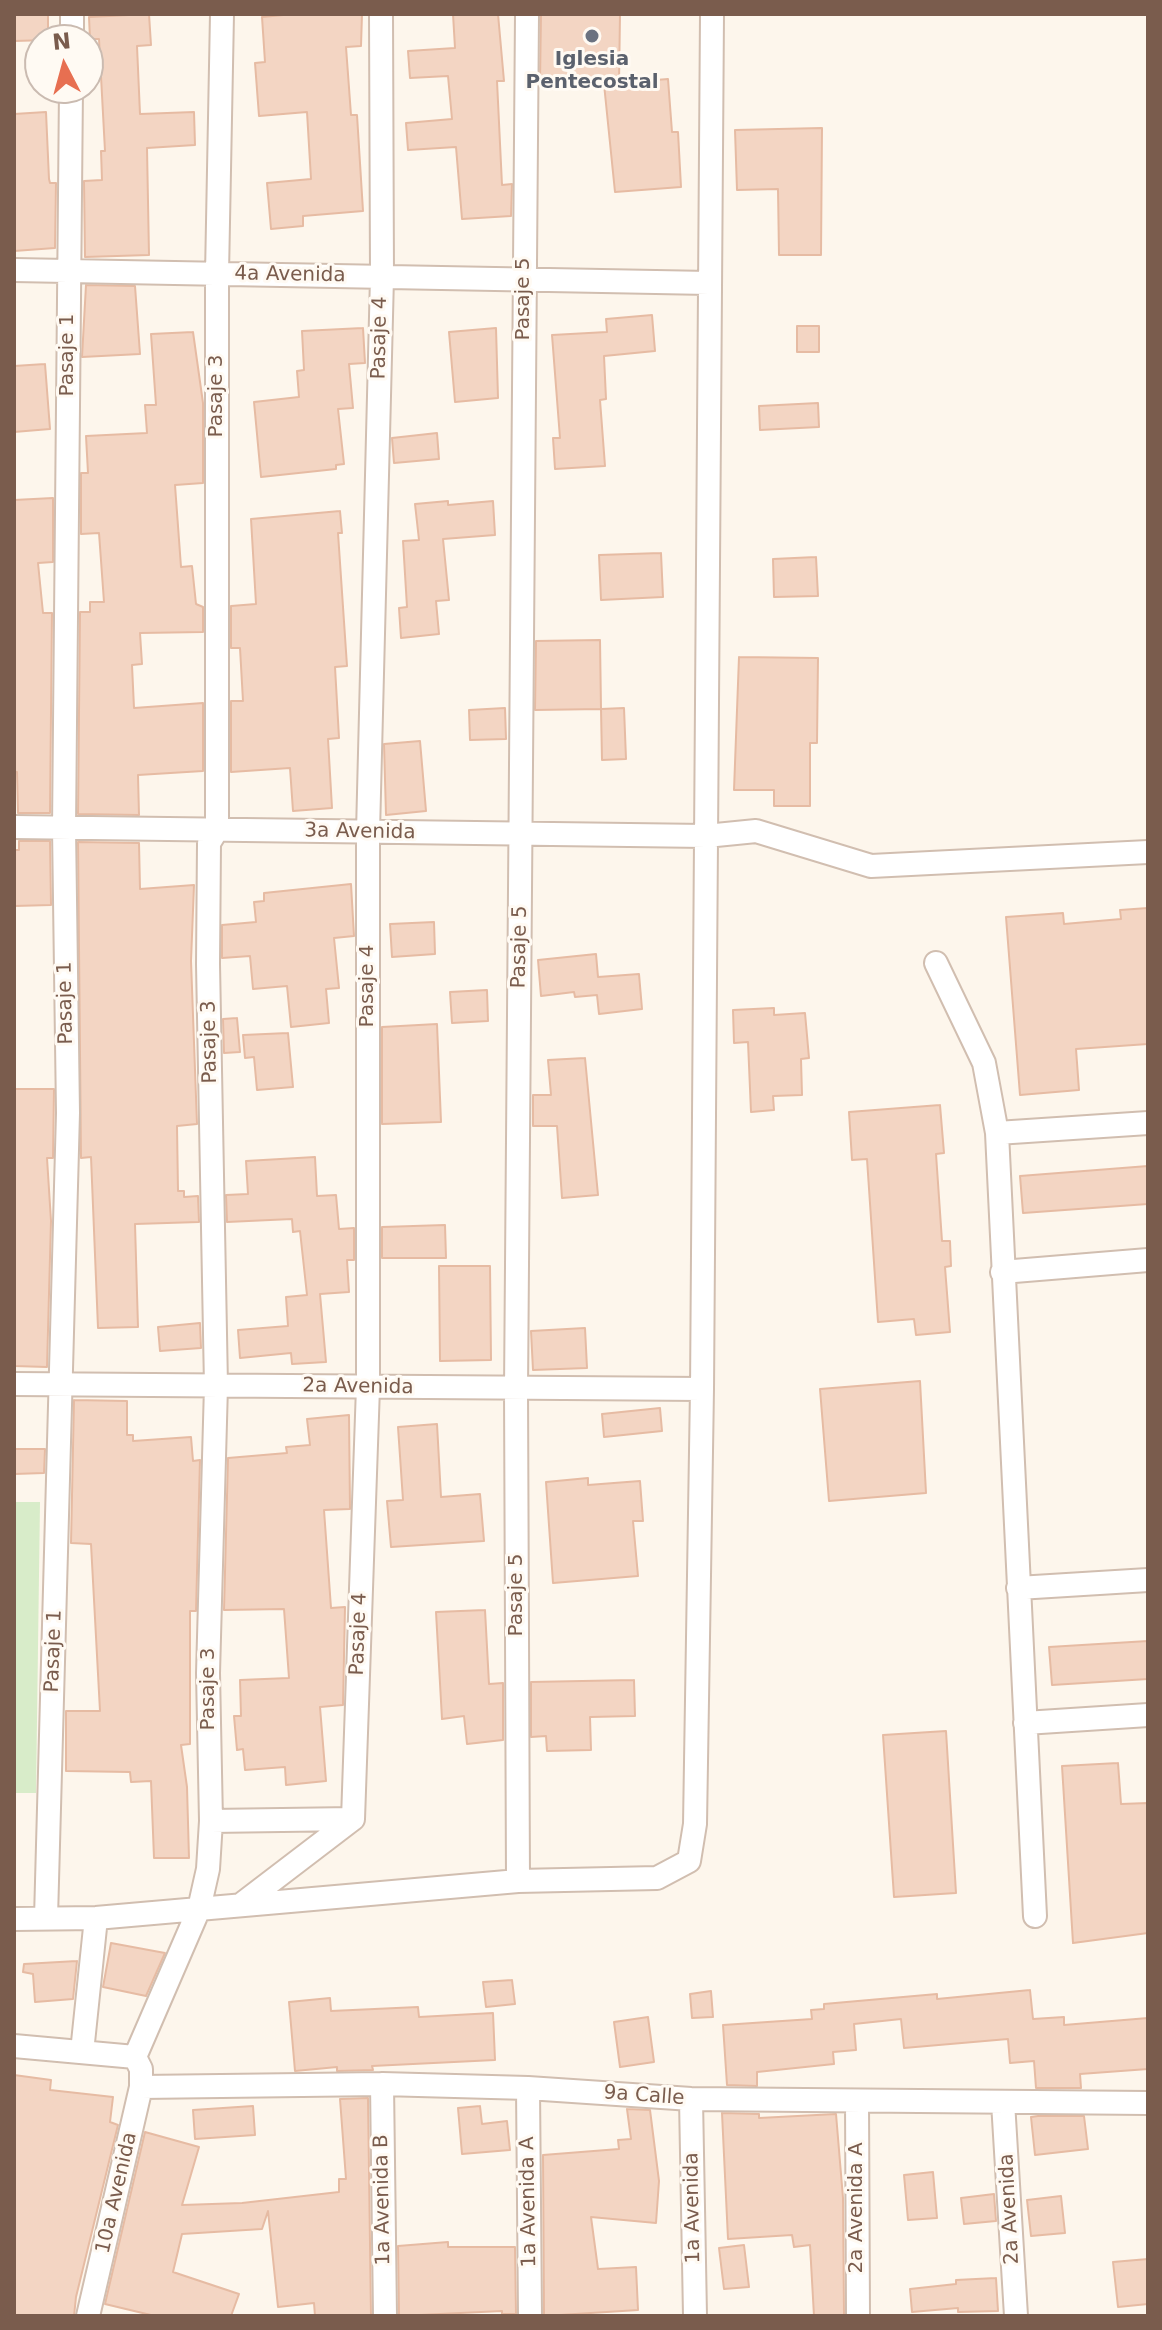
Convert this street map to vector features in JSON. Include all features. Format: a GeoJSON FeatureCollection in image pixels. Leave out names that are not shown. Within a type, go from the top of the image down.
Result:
{"type":"FeatureCollection","features":[{"type":"Feature","properties":{"kind":"street","name":"Pasaje 3"},"geometry":{"type":"LineString","coordinates":[[139,2071],[199,1909],[208,1869],[211,1821],[208,1673],[216,1386],[208,964],[209,843],[217,830],[217,274],[222,14]]}},
{"type":"Feature","properties":{"kind":"street","name":"Pasaje 4"},"geometry":{"type":"LineString","coordinates":[[353,1819],[368,1387],[368,832],[382,277],[381,14]]}},
{"type":"Feature","properties":{"kind":"street","name":"Pasaje 5"},"geometry":{"type":"LineString","coordinates":[[518,1881],[516,1389],[527,14]]}},
{"type":"Feature","properties":{"kind":"street"},"geometry":{"type":"LineString","coordinates":[[14,1919],[96,1918],[518,1881],[657,1878],[689,1861],[695,1824],[702,1389],[712,14]]}},
{"type":"Feature","properties":{"kind":"street","name":"Pasaje 1"},"geometry":{"type":"LineString","coordinates":[[46,1918],[68,1113],[64,828],[71,104]]}},
{"type":"Feature","properties":{"kind":"street","name":"4a Avenida"},"geometry":{"type":"LineString","coordinates":[[14,270],[709,283]]}},
{"type":"Feature","properties":{"kind":"street","name":"3a Avenida"},"geometry":{"type":"LineString","coordinates":[[14,827],[706,836],[756,831],[871,866],[1148,852]]}},
{"type":"Feature","properties":{"kind":"street"},"geometry":{"type":"LineString","coordinates":[[936,963],[984,1063],[997,1133],[1035,1916]]}},
{"type":"Feature","properties":{"kind":"street"},"geometry":{"type":"LineString","coordinates":[[997,1133],[1148,1123]]}},
{"type":"Feature","properties":{"kind":"street"},"geometry":{"type":"LineString","coordinates":[[1002,1272],[1148,1260]]}},
{"type":"Feature","properties":{"kind":"street","name":"2a Avenida"},"geometry":{"type":"LineString","coordinates":[[14,1384],[702,1389]]}},
{"type":"Feature","properties":{"kind":"street"},"geometry":{"type":"LineString","coordinates":[[1018,1588],[1148,1580]]}},
{"type":"Feature","properties":{"kind":"street"},"geometry":{"type":"LineString","coordinates":[[1025,1723],[1148,1715]]}},
{"type":"Feature","properties":{"kind":"street"},"geometry":{"type":"LineString","coordinates":[[211,1821],[353,1819]]}},
{"type":"Feature","properties":{"kind":"street"},"geometry":{"type":"LineString","coordinates":[[242,1903],[353,1819]]}},
{"type":"Feature","properties":{"kind":"street"},"geometry":{"type":"LineString","coordinates":[[82,2052],[96,1918]]}},
{"type":"Feature","properties":{"kind":"street","name":"9a Calle"},"geometry":{"type":"LineString","coordinates":[[14,2046],[82,2052],[139,2071],[382,2084],[528,2088],[691,2099],[1148,2103]]}},
{"type":"Feature","properties":{"kind":"street","name":"10a Avenida"},"geometry":{"type":"LineString","coordinates":[[88,2316],[139,2071]]}},
{"type":"Feature","properties":{"kind":"street","name":"1a Avenida B"},"geometry":{"type":"LineString","coordinates":[[382,2084],[385,2316]]}},
{"type":"Feature","properties":{"kind":"street","name":"1a Avenida A"},"geometry":{"type":"LineString","coordinates":[[528,2088],[530,2316]]}},
{"type":"Feature","properties":{"kind":"street","name":"1a Avenida"},"geometry":{"type":"LineString","coordinates":[[691,2099],[695,2316]]}},
{"type":"Feature","properties":{"kind":"street","name":"2a Avenida A"},"geometry":{"type":"LineString","coordinates":[[857,2101],[858,2316]]}},
{"type":"Feature","properties":{"kind":"street","name":"2a Avenida"},"geometry":{"type":"LineString","coordinates":[[1003,2102],[1016,2316]]}},
{"type":"Feature","properties":{"kind":"green space"},"geometry":{"type":"Polygon","coordinates":[[[14,1502],[40,1502],[36,1793],[14,1793],[14,1502]]]}},
{"type":"Feature","properties":{"kind":"building"},"geometry":{"type":"Polygon","coordinates":[[[14,14],[48,14],[48,24],[24,24],[24,41],[14,41],[14,14]]]}},
{"type":"Feature","properties":{"kind":"building"},"geometry":{"type":"Polygon","coordinates":[[[149,14],[151,45],[137,46],[140,114],[194,112],[195,145],[147,148],[149,255],[85,257],[84,181],[102,180],[101,151],[105,151],[104,24],[89,24],[89,17],[149,14]]]}},
{"type":"Feature","properties":{"kind":"building"},"geometry":{"type":"Polygon","coordinates":[[[362,14],[361,46],[346,47],[351,115],[357,115],[363,211],[303,216],[303,226],[271,229],[267,183],[311,179],[307,112],[259,116],[255,63],[265,62],[262,17],[362,14]]]}},
{"type":"Feature","properties":{"kind":"building"},"geometry":{"type":"Polygon","coordinates":[[[453,14],[498,14],[504,81],[497,81],[502,185],[512,184],[511,216],[462,219],[456,147],[408,150],[406,123],[452,119],[448,76],[410,78],[408,51],[455,48],[453,14]]]}},
{"type":"Feature","properties":{"kind":"building"},"geometry":{"type":"Polygon","coordinates":[[[541,14],[620,14],[619,83],[668,79],[672,132],[678,132],[681,187],[615,192],[604,84],[540,82],[541,14]]]}},
{"type":"Feature","properties":{"kind":"building"},"geometry":{"type":"Polygon","coordinates":[[[46,112],[49,179],[50,183],[56,183],[55,248],[14,251],[14,114],[46,112]]]}},
{"type":"Feature","properties":{"kind":"building"},"geometry":{"type":"Polygon","coordinates":[[[822,128],[821,255],[779,255],[778,189],[737,190],[735,130],[822,128]]]}},
{"type":"Feature","properties":{"kind":"building"},"geometry":{"type":"Polygon","coordinates":[[[86,285],[135,286],[140,354],[82,357],[86,285]]]}},
{"type":"Feature","properties":{"kind":"building"},"geometry":{"type":"Polygon","coordinates":[[[652,315],[655,351],[604,356],[606,399],[600,400],[605,466],[555,469],[553,438],[560,438],[552,335],[607,332],[606,319],[652,315]]]}},
{"type":"Feature","properties":{"kind":"building"},"geometry":{"type":"Polygon","coordinates":[[[797,326],[819,326],[819,352],[797,352],[797,326]]]}},
{"type":"Feature","properties":{"kind":"building"},"geometry":{"type":"Polygon","coordinates":[[[363,328],[365,363],[349,364],[353,408],[338,409],[344,464],[336,465],[336,469],[261,477],[254,402],[299,397],[297,371],[304,370],[302,331],[363,328]]]}},
{"type":"Feature","properties":{"kind":"building"},"geometry":{"type":"Polygon","coordinates":[[[496,328],[498,398],[455,402],[449,332],[496,328]]]}},
{"type":"Feature","properties":{"kind":"building"},"geometry":{"type":"Polygon","coordinates":[[[193,332],[203,403],[203,483],[175,485],[181,567],[192,566],[196,604],[203,607],[203,632],[140,633],[142,664],[132,665],[134,708],[203,703],[203,771],[138,775],[139,815],[78,814],[80,612],[90,612],[90,602],[104,602],[99,533],[81,534],[81,473],[88,473],[86,436],[147,433],[145,405],[156,405],[151,334],[193,332]]]}},
{"type":"Feature","properties":{"kind":"building"},"geometry":{"type":"Polygon","coordinates":[[[45,364],[50,429],[14,432],[14,366],[45,364]]]}},
{"type":"Feature","properties":{"kind":"building"},"geometry":{"type":"Polygon","coordinates":[[[818,403],[819,427],[760,430],[759,406],[818,403]]]}},
{"type":"Feature","properties":{"kind":"building"},"geometry":{"type":"Polygon","coordinates":[[[437,433],[439,459],[394,463],[392,438],[437,433]]]}},
{"type":"Feature","properties":{"kind":"building"},"geometry":{"type":"Polygon","coordinates":[[[53,498],[53,562],[38,563],[43,613],[52,613],[50,813],[18,813],[17,772],[14,772],[14,500],[53,498]]]}},
{"type":"Feature","properties":{"kind":"building"},"geometry":{"type":"Polygon","coordinates":[[[448,501],[448,505],[493,501],[495,535],[443,539],[449,600],[436,601],[439,634],[401,638],[399,608],[407,607],[403,541],[419,540],[415,504],[448,501]]]}},
{"type":"Feature","properties":{"kind":"building"},"geometry":{"type":"Polygon","coordinates":[[[340,511],[342,533],[338,533],[347,666],[335,667],[339,738],[328,739],[332,808],[293,811],[290,768],[231,772],[231,701],[243,701],[240,648],[231,648],[231,606],[256,604],[251,519],[340,511]]]}},
{"type":"Feature","properties":{"kind":"building"},"geometry":{"type":"Polygon","coordinates":[[[661,553],[663,597],[601,600],[599,555],[661,553]]]}},
{"type":"Feature","properties":{"kind":"building"},"geometry":{"type":"Polygon","coordinates":[[[816,557],[818,596],[774,597],[773,559],[816,557]]]}},
{"type":"Feature","properties":{"kind":"building"},"geometry":{"type":"Polygon","coordinates":[[[600,640],[601,709],[535,710],[536,641],[600,640]]]}},
{"type":"Feature","properties":{"kind":"building"},"geometry":{"type":"Polygon","coordinates":[[[739,657],[818,658],[817,743],[810,743],[810,806],[774,806],[774,790],[734,790],[739,657]]]}},
{"type":"Feature","properties":{"kind":"building"},"geometry":{"type":"Polygon","coordinates":[[[505,708],[506,739],[470,740],[469,710],[505,708]]]}},
{"type":"Feature","properties":{"kind":"building"},"geometry":{"type":"Polygon","coordinates":[[[624,708],[626,759],[602,760],[601,709],[624,708]]]}},
{"type":"Feature","properties":{"kind":"building"},"geometry":{"type":"Polygon","coordinates":[[[420,741],[426,811],[386,815],[384,744],[420,741]]]}},
{"type":"Feature","properties":{"kind":"building"},"geometry":{"type":"Polygon","coordinates":[[[19,841],[50,841],[51,905],[14,906],[14,850],[19,850],[19,841]]]}},
{"type":"Feature","properties":{"kind":"building"},"geometry":{"type":"Polygon","coordinates":[[[78,842],[139,843],[140,889],[194,885],[191,961],[197,1124],[177,1126],[178,1191],[184,1191],[184,1197],[198,1196],[199,1222],[135,1224],[138,1327],[98,1328],[91,1157],[81,1158],[78,842]]]}},
{"type":"Feature","properties":{"kind":"building"},"geometry":{"type":"Polygon","coordinates":[[[351,884],[354,936],[334,938],[339,988],[326,989],[329,1023],[291,1027],[287,986],[253,989],[250,956],[222,958],[222,925],[256,922],[254,902],[264,901],[264,893],[351,884]]]}},
{"type":"Feature","properties":{"kind":"building"},"geometry":{"type":"Polygon","coordinates":[[[1148,908],[1148,1044],[1076,1049],[1079,1090],[1020,1095],[1006,917],[1063,913],[1064,924],[1121,919],[1120,910],[1148,908]]]}},
{"type":"Feature","properties":{"kind":"building"},"geometry":{"type":"Polygon","coordinates":[[[434,922],[435,954],[392,957],[390,924],[434,922]]]}},
{"type":"Feature","properties":{"kind":"building"},"geometry":{"type":"Polygon","coordinates":[[[596,954],[598,977],[639,974],[642,1009],[599,1014],[597,995],[575,997],[574,992],[541,996],[538,960],[596,954]]]}},
{"type":"Feature","properties":{"kind":"building"},"geometry":{"type":"Polygon","coordinates":[[[487,990],[488,1021],[452,1023],[450,992],[487,990]]]}},
{"type":"Feature","properties":{"kind":"building"},"geometry":{"type":"Polygon","coordinates":[[[774,1008],[774,1015],[805,1013],[809,1058],[801,1059],[802,1095],[773,1096],[774,1110],[751,1112],[748,1042],[734,1043],[733,1010],[774,1008]]]}},
{"type":"Feature","properties":{"kind":"building"},"geometry":{"type":"Polygon","coordinates":[[[237,1018],[240,1052],[224,1053],[223,1019],[237,1018]]]}},
{"type":"Feature","properties":{"kind":"building"},"geometry":{"type":"Polygon","coordinates":[[[437,1024],[441,1122],[382,1124],[382,1027],[437,1024]]]}},
{"type":"Feature","properties":{"kind":"building"},"geometry":{"type":"Polygon","coordinates":[[[288,1033],[293,1087],[257,1090],[254,1057],[245,1058],[243,1035],[288,1033]]]}},
{"type":"Feature","properties":{"kind":"building"},"geometry":{"type":"Polygon","coordinates":[[[585,1058],[598,1195],[562,1198],[557,1126],[533,1126],[533,1095],[551,1095],[548,1060],[585,1058]]]}},
{"type":"Feature","properties":{"kind":"building"},"geometry":{"type":"Polygon","coordinates":[[[14,1089],[54,1089],[53,1158],[47,1158],[51,1221],[47,1367],[14,1366],[14,1089]]]}},
{"type":"Feature","properties":{"kind":"building"},"geometry":{"type":"Polygon","coordinates":[[[940,1105],[944,1153],[936,1154],[942,1241],[950,1241],[951,1266],[945,1267],[950,1332],[916,1335],[914,1319],[878,1322],[867,1159],[852,1160],[849,1112],[940,1105]]]}},
{"type":"Feature","properties":{"kind":"building"},"geometry":{"type":"Polygon","coordinates":[[[315,1157],[317,1196],[336,1195],[339,1229],[354,1228],[354,1260],[347,1260],[349,1292],[320,1294],[326,1362],[292,1364],[291,1353],[240,1358],[238,1330],[288,1326],[286,1297],[307,1295],[300,1231],[293,1232],[292,1219],[227,1222],[226,1195],[248,1194],[246,1161],[315,1157]]]}},
{"type":"Feature","properties":{"kind":"building"},"geometry":{"type":"Polygon","coordinates":[[[1148,1166],[1148,1204],[1023,1213],[1020,1176],[1148,1166]]]}},
{"type":"Feature","properties":{"kind":"building"},"geometry":{"type":"Polygon","coordinates":[[[445,1225],[446,1258],[382,1258],[382,1227],[445,1225]]]}},
{"type":"Feature","properties":{"kind":"building"},"geometry":{"type":"Polygon","coordinates":[[[439,1266],[490,1266],[491,1360],[440,1361],[439,1266]]]}},
{"type":"Feature","properties":{"kind":"building"},"geometry":{"type":"Polygon","coordinates":[[[200,1323],[201,1348],[160,1351],[158,1327],[200,1323]]]}},
{"type":"Feature","properties":{"kind":"building"},"geometry":{"type":"Polygon","coordinates":[[[585,1328],[587,1368],[533,1370],[531,1331],[585,1328]]]}},
{"type":"Feature","properties":{"kind":"building"},"geometry":{"type":"Polygon","coordinates":[[[920,1381],[926,1493],[829,1501],[820,1389],[920,1381]]]}},
{"type":"Feature","properties":{"kind":"building"},"geometry":{"type":"Polygon","coordinates":[[[74,1400],[127,1401],[127,1435],[133,1435],[133,1441],[191,1437],[193,1461],[200,1460],[196,1611],[190,1611],[190,1744],[181,1745],[187,1787],[189,1858],[154,1858],[151,1781],[131,1782],[130,1772],[66,1771],[66,1711],[100,1711],[91,1544],[71,1543],[74,1400]]]}},
{"type":"Feature","properties":{"kind":"building"},"geometry":{"type":"Polygon","coordinates":[[[660,1408],[662,1431],[604,1437],[602,1414],[660,1408]]]}},
{"type":"Feature","properties":{"kind":"building"},"geometry":{"type":"Polygon","coordinates":[[[349,1415],[350,1509],[324,1510],[331,1608],[345,1607],[343,1705],[320,1707],[326,1781],[286,1785],[285,1767],[245,1770],[243,1749],[237,1750],[234,1716],[241,1716],[240,1680],[289,1678],[284,1609],[224,1610],[228,1458],[287,1453],[286,1447],[310,1445],[307,1419],[349,1415]]]}},
{"type":"Feature","properties":{"kind":"building"},"geometry":{"type":"Polygon","coordinates":[[[437,1424],[441,1497],[480,1494],[484,1541],[391,1547],[387,1501],[403,1500],[398,1427],[437,1424]]]}},
{"type":"Feature","properties":{"kind":"building"},"geometry":{"type":"Polygon","coordinates":[[[14,1449],[45,1449],[44,1473],[14,1474],[14,1449]]]}},
{"type":"Feature","properties":{"kind":"building"},"geometry":{"type":"Polygon","coordinates":[[[588,1478],[588,1485],[640,1481],[643,1521],[633,1521],[638,1576],[553,1583],[546,1482],[588,1478]]]}},
{"type":"Feature","properties":{"kind":"building"},"geometry":{"type":"Polygon","coordinates":[[[485,1610],[489,1684],[503,1683],[503,1740],[467,1744],[464,1716],[442,1719],[436,1612],[485,1610]]]}},
{"type":"Feature","properties":{"kind":"building"},"geometry":{"type":"Polygon","coordinates":[[[1148,1641],[1148,1679],[1052,1685],[1049,1647],[1148,1641]]]}},
{"type":"Feature","properties":{"kind":"building"},"geometry":{"type":"Polygon","coordinates":[[[634,1680],[635,1716],[590,1717],[591,1750],[547,1751],[546,1736],[531,1737],[531,1682],[634,1680]]]}},
{"type":"Feature","properties":{"kind":"building"},"geometry":{"type":"Polygon","coordinates":[[[946,1731],[956,1893],[894,1897],[883,1735],[946,1731]]]}},
{"type":"Feature","properties":{"kind":"building"},"geometry":{"type":"Polygon","coordinates":[[[1118,1763],[1121,1804],[1148,1803],[1148,1933],[1073,1943],[1062,1766],[1118,1763]]]}},
{"type":"Feature","properties":{"kind":"building"},"geometry":{"type":"Polygon","coordinates":[[[111,1943],[165,1953],[146,1996],[103,1987],[111,1943]]]}},
{"type":"Feature","properties":{"kind":"building"},"geometry":{"type":"Polygon","coordinates":[[[77,1961],[73,1999],[35,2002],[33,1974],[23,1972],[24,1964],[77,1961]]]}},
{"type":"Feature","properties":{"kind":"building"},"geometry":{"type":"Polygon","coordinates":[[[512,1980],[515,2004],[486,2007],[483,1982],[512,1980]]]}},
{"type":"Feature","properties":{"kind":"building"},"geometry":{"type":"Polygon","coordinates":[[[1030,1990],[1033,2019],[1064,2017],[1064,2025],[1148,2018],[1148,2069],[1080,2074],[1081,2088],[1036,2088],[1034,2061],[1010,2063],[1008,2039],[904,2048],[901,2019],[854,2024],[856,2050],[833,2052],[834,2064],[757,2072],[757,2086],[727,2085],[723,2025],[812,2019],[811,2010],[824,2009],[824,2004],[937,1994],[937,1999],[1030,1990]]]}},
{"type":"Feature","properties":{"kind":"building"},"geometry":{"type":"Polygon","coordinates":[[[711,1991],[713,2017],[692,2018],[690,1994],[711,1991]]]}},
{"type":"Feature","properties":{"kind":"building"},"geometry":{"type":"Polygon","coordinates":[[[330,1998],[331,2011],[418,2007],[419,2017],[493,2013],[495,2060],[372,2066],[373,2070],[337,2071],[337,2067],[295,2071],[289,2002],[330,1998]]]}},
{"type":"Feature","properties":{"kind":"building"},"geometry":{"type":"Polygon","coordinates":[[[648,2017],[654,2062],[620,2067],[614,2022],[648,2017]]]}},
{"type":"Feature","properties":{"kind":"building"},"geometry":{"type":"Polygon","coordinates":[[[14,2075],[51,2080],[50,2090],[113,2097],[110,2122],[118,2125],[74,2316],[14,2316],[14,2075]]]}},
{"type":"Feature","properties":{"kind":"building"},"geometry":{"type":"Polygon","coordinates":[[[368,2098],[371,2316],[315,2316],[314,2303],[278,2307],[268,2211],[262,2229],[182,2234],[173,2272],[239,2294],[231,2316],[155,2316],[105,2304],[145,2132],[199,2147],[182,2205],[242,2203],[339,2192],[339,2179],[346,2179],[340,2099],[368,2098]]]}},
{"type":"Feature","properties":{"kind":"building"},"geometry":{"type":"Polygon","coordinates":[[[253,2106],[255,2135],[195,2139],[193,2110],[253,2106]]]}},
{"type":"Feature","properties":{"kind":"building"},"geometry":{"type":"Polygon","coordinates":[[[480,2106],[482,2124],[507,2121],[510,2150],[462,2154],[458,2108],[480,2106]]]}},
{"type":"Feature","properties":{"kind":"building"},"geometry":{"type":"Polygon","coordinates":[[[627,2109],[650,2110],[659,2181],[656,2223],[591,2217],[598,2269],[636,2267],[638,2310],[544,2316],[543,2155],[619,2149],[618,2140],[631,2139],[627,2109]]]}},
{"type":"Feature","properties":{"kind":"building"},"geometry":{"type":"Polygon","coordinates":[[[722,2113],[759,2114],[759,2118],[836,2114],[843,2198],[844,2315],[814,2316],[810,2245],[794,2247],[792,2235],[728,2239],[722,2113]]]}},
{"type":"Feature","properties":{"kind":"building"},"geometry":{"type":"Polygon","coordinates":[[[1084,2116],[1088,2149],[1035,2155],[1031,2117],[1084,2116]]]}},
{"type":"Feature","properties":{"kind":"building"},"geometry":{"type":"Polygon","coordinates":[[[933,2172],[937,2218],[908,2220],[904,2175],[933,2172]]]}},
{"type":"Feature","properties":{"kind":"building"},"geometry":{"type":"Polygon","coordinates":[[[994,2194],[996,2221],[964,2224],[961,2198],[994,2194]]]}},
{"type":"Feature","properties":{"kind":"building"},"geometry":{"type":"Polygon","coordinates":[[[1061,2196],[1065,2233],[1031,2236],[1027,2200],[1061,2196]]]}},
{"type":"Feature","properties":{"kind":"building"},"geometry":{"type":"Polygon","coordinates":[[[448,2242],[448,2247],[515,2247],[516,2314],[502,2314],[502,2311],[399,2316],[398,2246],[448,2242]]]}},
{"type":"Feature","properties":{"kind":"building"},"geometry":{"type":"Polygon","coordinates":[[[744,2245],[749,2287],[724,2289],[719,2248],[744,2245]]]}},
{"type":"Feature","properties":{"kind":"building"},"geometry":{"type":"Polygon","coordinates":[[[1148,2259],[1148,2304],[1118,2307],[1113,2262],[1148,2259]]]}},
{"type":"Feature","properties":{"kind":"building"},"geometry":{"type":"Polygon","coordinates":[[[996,2278],[998,2311],[958,2312],[958,2308],[912,2312],[910,2289],[956,2284],[956,2280],[996,2278]]]}},
{"type":"Feature","properties":{"kind":"place","name":"Iglesia Pentecostal"},"geometry":{"type":"Point","coordinates":[592,36]}}]}
